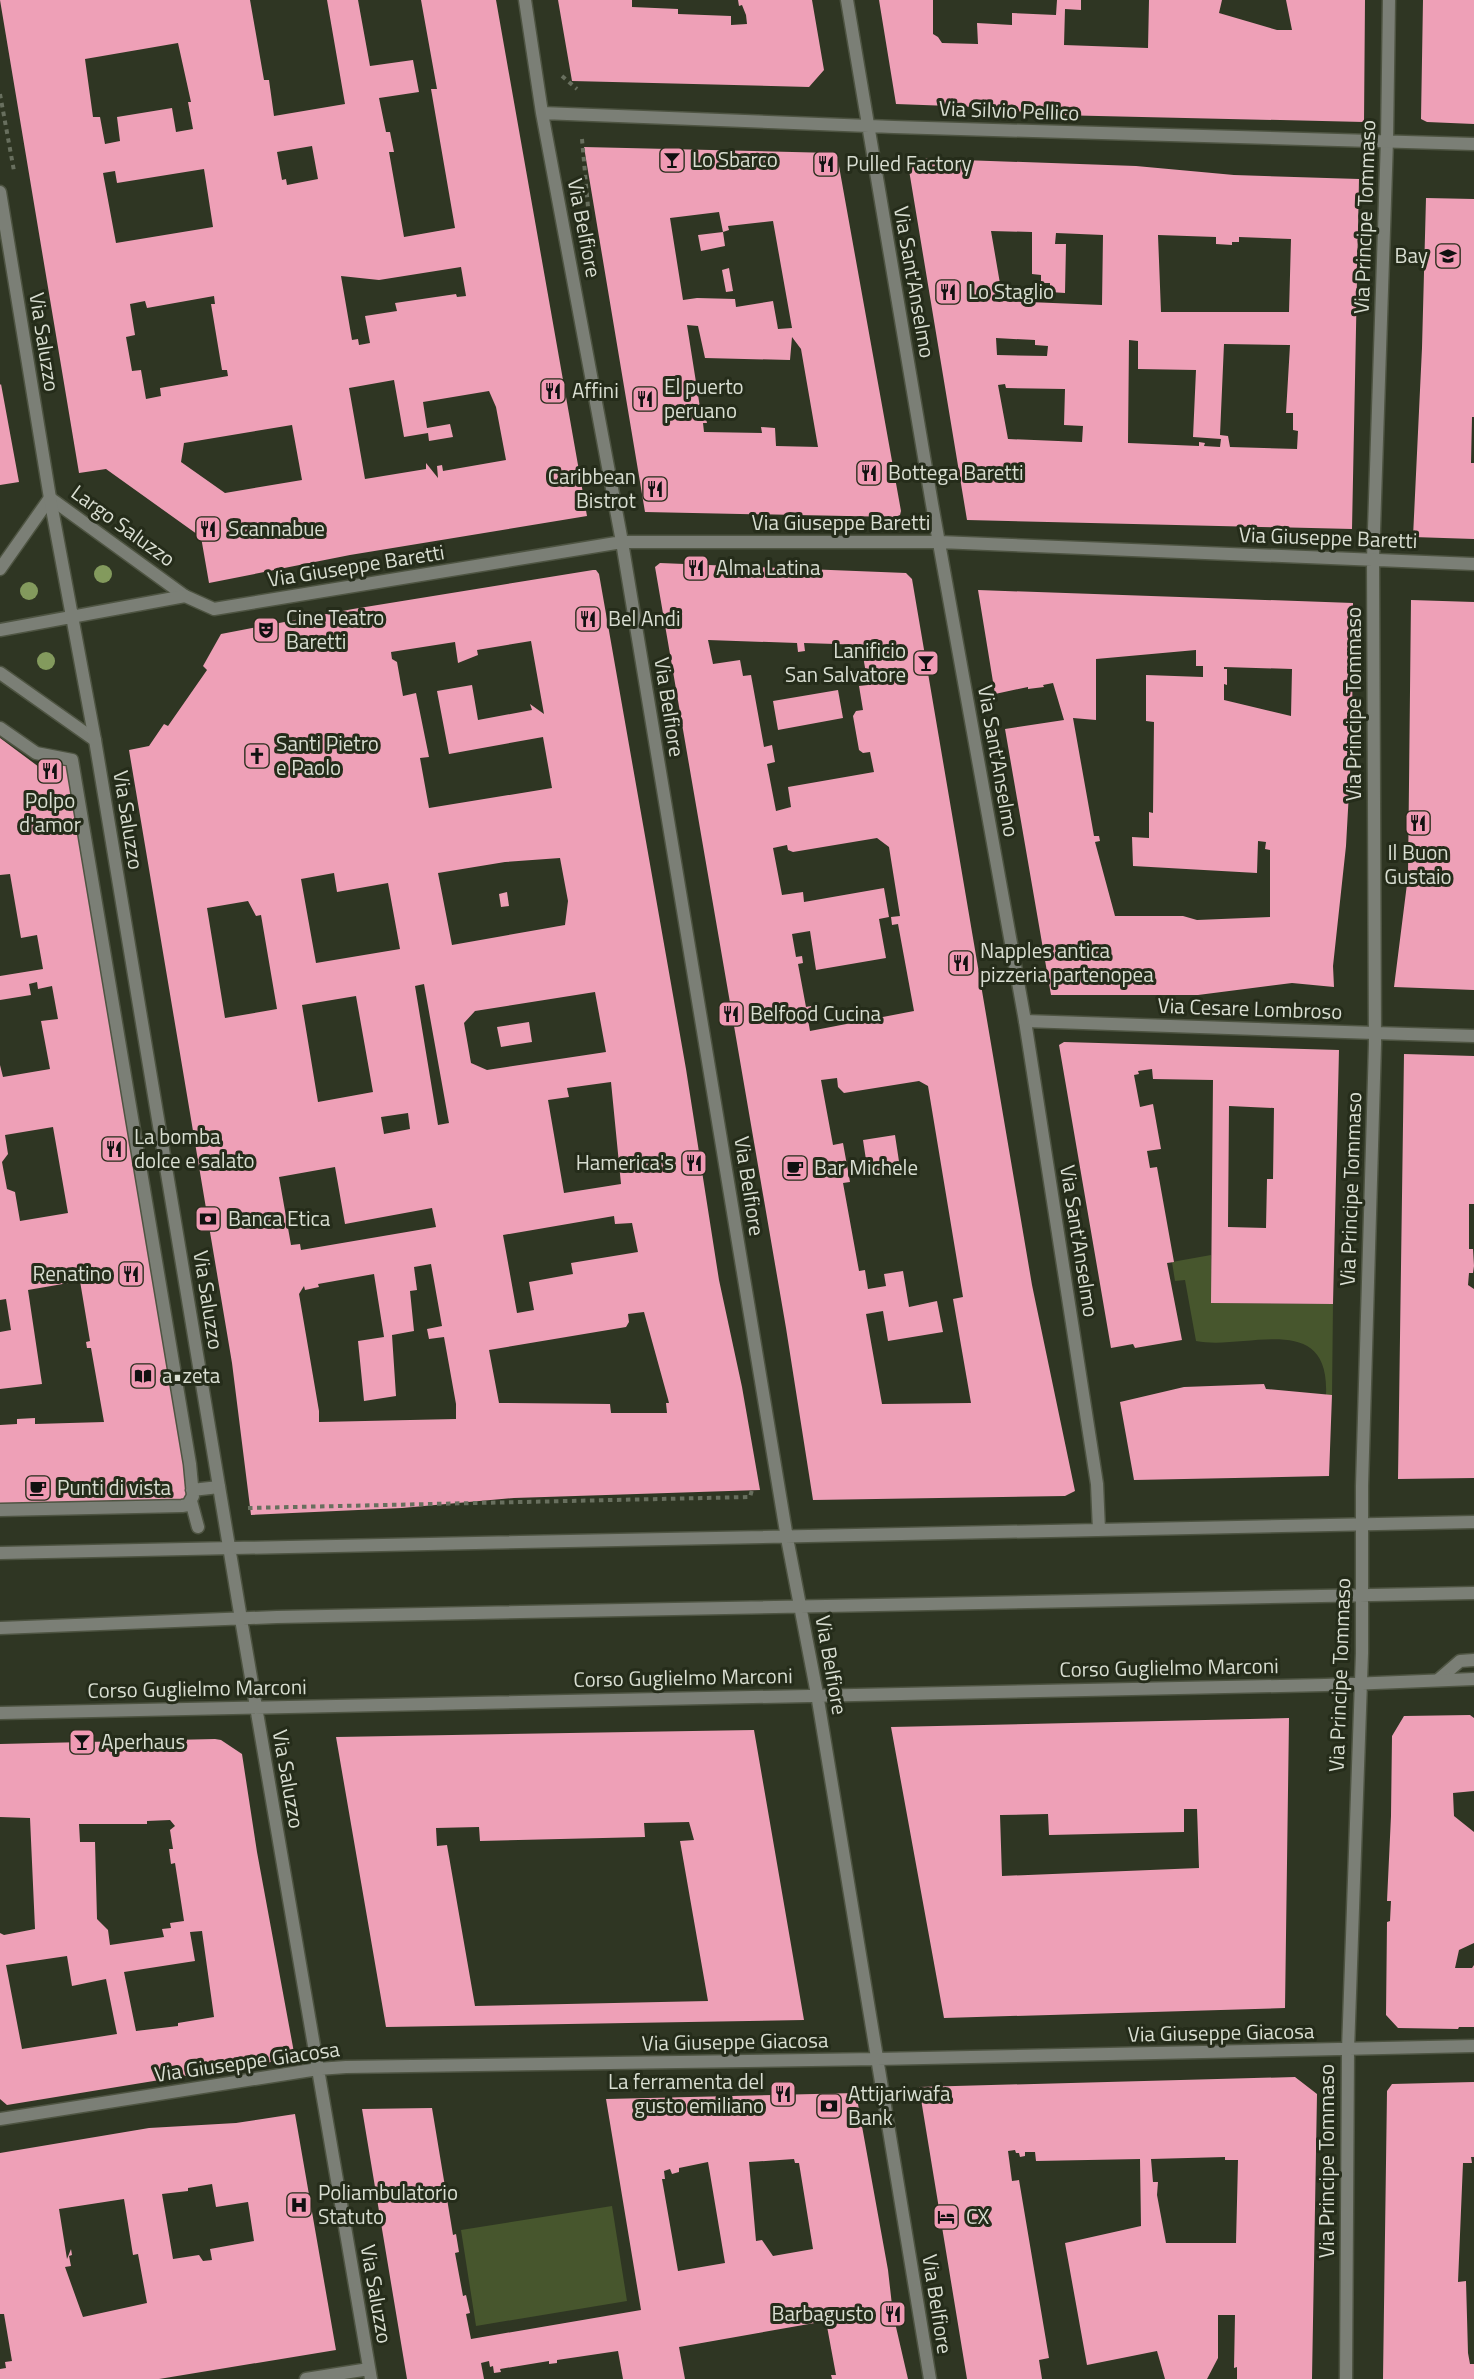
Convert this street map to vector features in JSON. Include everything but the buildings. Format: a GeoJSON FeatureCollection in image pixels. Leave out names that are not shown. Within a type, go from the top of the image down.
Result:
{"type":"FeatureCollection","features":[{"type":"Feature","properties":{"kind":"street","name":"Via Belfiore"},"geometry":{"type":"LineString","coordinates":[[525,0],[542,113],[622,543],[788,1538],[817,1694],[930,2379]]}},
{"type":"Feature","properties":{"kind":"street","name":"Via Sant'Anselmo"},"geometry":{"type":"LineString","coordinates":[[847,0],[939,542],[1024,1021],[1097,1484],[1099,1530]]}},
{"type":"Feature","properties":{"kind":"street","name":"Via Principe Tommaso"},"geometry":{"type":"LineString","coordinates":[[1346,2379],[1348,2050],[1363,1596],[1362,1525],[1375,1033],[1372,559],[1387,140],[1389,0]]}},
{"type":"Feature","properties":{"kind":"street","name":"Via Silvio Pellico"},"geometry":{"type":"LineString","coordinates":[[542,113],[1474,144]]}},
{"type":"Feature","properties":{"kind":"street","name":"Via Saluzzo"},"geometry":{"type":"LineString","coordinates":[[0,192],[50,498],[95,740],[241,1619],[370,2374]]}},
{"type":"Feature","properties":{"kind":"street","name":"Largo Saluzzo"},"geometry":{"type":"LineString","coordinates":[[0,569],[50,498],[185,596],[213,609]]}},
{"type":"Feature","properties":{"kind":"street","name":"Via Giuseppe Baretti"},"geometry":{"type":"LineString","coordinates":[[213,609],[622,543],[939,542],[1474,564]]}},
{"type":"Feature","properties":{"kind":"street","name":"Largo Saluzzo"},"geometry":{"type":"LineString","coordinates":[[0,630],[185,596]]}},
{"type":"Feature","properties":{"kind":"street"},"geometry":{"type":"LineString","coordinates":[[0,673],[95,740]]}},
{"type":"Feature","properties":{"kind":"street"},"geometry":{"type":"LineString","coordinates":[[0,728],[36,753],[72,760],[198,1527]]}},
{"type":"Feature","properties":{"kind":"street","name":"Via Cesare Lombroso"},"geometry":{"type":"LineString","coordinates":[[1024,1021],[1474,1036]]}},
{"type":"Feature","properties":{"kind":"street"},"geometry":{"type":"LineString","coordinates":[[192,1495],[219,1487]]}},
{"type":"Feature","properties":{"kind":"street"},"geometry":{"type":"LineString","coordinates":[[0,1509],[182,1506],[188,1505],[192,1495]]}},
{"type":"Feature","properties":{"kind":"street"},"geometry":{"type":"LineString","coordinates":[[0,1553],[1474,1522]]}},
{"type":"Feature","properties":{"kind":"street"},"geometry":{"type":"LineString","coordinates":[[0,1628],[241,1619],[1474,1593]]}},
{"type":"Feature","properties":{"kind":"street"},"geometry":{"type":"LineString","coordinates":[[1438,1680],[1460,1661],[1474,1660]]}},
{"type":"Feature","properties":{"kind":"street","name":"Corso Guglielmo Marconi"},"geometry":{"type":"LineString","coordinates":[[0,1713],[1325,1685],[1474,1679]]}},
{"type":"Feature","properties":{"kind":"street","name":"Via Giuseppe Giacosa"},"geometry":{"type":"LineString","coordinates":[[0,2120],[318,2069],[1474,2046]]}},
{"type":"Feature","properties":{"kind":"street"},"geometry":{"type":"LineString","coordinates":[[306,2379],[370,2374]]}},
{"type":"Feature","properties":{"kind":"path"},"geometry":{"type":"LineString","coordinates":[[555,70],[578,89]]}},
{"type":"Feature","properties":{"kind":"path"},"geometry":{"type":"LineString","coordinates":[[242,1508],[750,1497],[754,1483]]}},
{"type":"Feature","properties":{"kind":"green space"},"geometry":{"type":"Polygon","coordinates":[[[1211,1255],[1212,1303],[1333,1304],[1332,1395],[1326,1395],[1324,1368],[1314,1352],[1300,1343],[1281,1340],[1216,1343],[1196,1341],[1185,1280],[1175,1281],[1172,1262],[1211,1255]]]}},
{"type":"Feature","properties":{"kind":"green space"},"geometry":{"type":"Polygon","coordinates":[[[612,2206],[627,2301],[476,2326],[461,2230],[612,2206]]]}},
{"type":"Feature","properties":{"kind":"place","name":"Lo Sbarco"},"geometry":{"type":"Point","coordinates":[672,160]}},
{"type":"Feature","properties":{"kind":"place","name":"Pulled Factory"},"geometry":{"type":"Point","coordinates":[826,164]}},
{"type":"Feature","properties":{"kind":"place","name":"Bay"},"geometry":{"type":"Point","coordinates":[1448,256]}},
{"type":"Feature","properties":{"kind":"place","name":"Lo Staglio"},"geometry":{"type":"Point","coordinates":[948,292]}},
{"type":"Feature","properties":{"kind":"place","name":"Affini"},"geometry":{"type":"Point","coordinates":[553,391]}},
{"type":"Feature","properties":{"kind":"place","name":"El puerto peruano"},"geometry":{"type":"Point","coordinates":[645,399]}},
{"type":"Feature","properties":{"kind":"place","name":"Bottega Baretti"},"geometry":{"type":"Point","coordinates":[869,473]}},
{"type":"Feature","properties":{"kind":"place","name":"Caribbean Bistrot"},"geometry":{"type":"Point","coordinates":[655,489]}},
{"type":"Feature","properties":{"kind":"place","name":"Scannabue"},"geometry":{"type":"Point","coordinates":[208,529]}},
{"type":"Feature","properties":{"kind":"place","name":"Alma Latina"},"geometry":{"type":"Point","coordinates":[696,568]}},
{"type":"Feature","properties":{"kind":"place","name":"Bel Andi"},"geometry":{"type":"Point","coordinates":[588,619]}},
{"type":"Feature","properties":{"kind":"place","name":"Cine Teatro Baretti"},"geometry":{"type":"Point","coordinates":[266,630]}},
{"type":"Feature","properties":{"kind":"place","name":"Lanificio San Salvatore"},"geometry":{"type":"Point","coordinates":[926,663]}},
{"type":"Feature","properties":{"kind":"place","name":"Santi Pietro e Paolo"},"geometry":{"type":"Point","coordinates":[257,756]}},
{"type":"Feature","properties":{"kind":"place","name":"Polpo d'amor"},"geometry":{"type":"Point","coordinates":[50,771]}},
{"type":"Feature","properties":{"kind":"place","name":"Il Buon Gustaio"},"geometry":{"type":"Point","coordinates":[1418,823]}},
{"type":"Feature","properties":{"kind":"place","name":"Napples antica pizzeria partenopea"},"geometry":{"type":"Point","coordinates":[961,963]}},
{"type":"Feature","properties":{"kind":"place","name":"Belfood Cucina"},"geometry":{"type":"Point","coordinates":[731,1014]}},
{"type":"Feature","properties":{"kind":"place","name":"La bomba dolce e salato"},"geometry":{"type":"Point","coordinates":[114,1149]}},
{"type":"Feature","properties":{"kind":"place","name":"Hamerica's"},"geometry":{"type":"Point","coordinates":[694,1163]}},
{"type":"Feature","properties":{"kind":"place","name":"Bar Michele"},"geometry":{"type":"Point","coordinates":[795,1168]}},
{"type":"Feature","properties":{"kind":"place","name":"Banca Etica"},"geometry":{"type":"Point","coordinates":[208,1219]}},
{"type":"Feature","properties":{"kind":"place","name":"Renatino"},"geometry":{"type":"Point","coordinates":[131,1274]}},
{"type":"Feature","properties":{"kind":"place","name":"a•zeta"},"geometry":{"type":"Point","coordinates":[143,1376]}},
{"type":"Feature","properties":{"kind":"place","name":"Punti di vista"},"geometry":{"type":"Point","coordinates":[38,1488]}},
{"type":"Feature","properties":{"kind":"place","name":"Aperhaus"},"geometry":{"type":"Point","coordinates":[82,1742]}},
{"type":"Feature","properties":{"kind":"place","name":"La ferramenta del gusto emiliano"},"geometry":{"type":"Point","coordinates":[783,2094]}},
{"type":"Feature","properties":{"kind":"place","name":"Attijariwafa Bank"},"geometry":{"type":"Point","coordinates":[829,2106]}},
{"type":"Feature","properties":{"kind":"place","name":"Poliambulatorio Statuto"},"geometry":{"type":"Point","coordinates":[299,2205]}},
{"type":"Feature","properties":{"kind":"place","name":"CX"},"geometry":{"type":"Point","coordinates":[946,2217]}},
{"type":"Feature","properties":{"kind":"place","name":"Barbagusto"},"geometry":{"type":"Point","coordinates":[893,2314]}}]}
